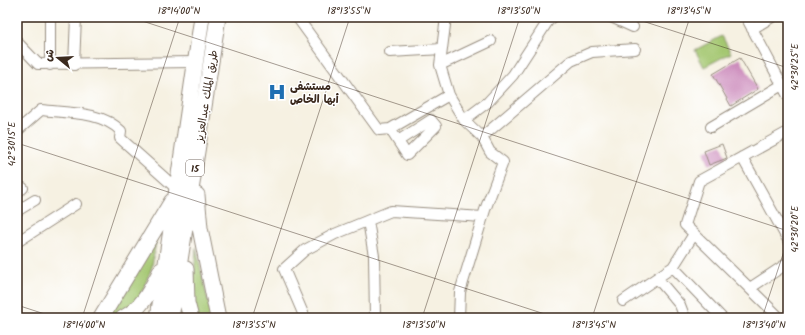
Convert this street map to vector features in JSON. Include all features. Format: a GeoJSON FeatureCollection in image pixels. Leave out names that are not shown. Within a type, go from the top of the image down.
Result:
{"type":"FeatureCollection","features":[{"type":"Feature","properties":{"kind":"highway","name":"طريق الملك عبدالعزيز"},"geometry":{"type":"LineString","coordinates":[[158,318],[202,17]]}},
{"type":"Feature","properties":{"kind":"highway","name":"طريق الملك عبدالعزيز"},"geometry":{"type":"LineString","coordinates":[[171,318],[185,238],[218,17]]}},
{"type":"Feature","properties":{"kind":"highway"},"geometry":{"type":"LineString","coordinates":[[195,170],[200,228],[218,318]]}},
{"type":"Feature","properties":{"kind":"highway"},"geometry":{"type":"LineString","coordinates":[[101,318],[176,191]]}},
{"type":"Feature","properties":{"kind":"highway"},"geometry":{"type":"LineString","coordinates":[[185,238],[187,302],[191,318]]}},
{"type":"Feature","properties":{"kind":"highway"},"geometry":{"type":"LineString","coordinates":[[123,318],[132,313],[148,295],[167,256]]}},
{"type":"Feature","properties":{"kind":"street"},"geometry":{"type":"LineString","coordinates":[[50,17],[50,65]]}},
{"type":"Feature","properties":{"kind":"street"},"geometry":{"type":"LineString","coordinates":[[74,65],[76,17]]}},
{"type":"Feature","properties":{"kind":"street"},"geometry":{"type":"LineString","coordinates":[[297,17],[379,130],[390,129],[449,95]]}},
{"type":"Feature","properties":{"kind":"street"},"geometry":{"type":"LineString","coordinates":[[446,17],[440,65],[449,95],[464,120],[482,137],[490,152],[503,162],[483,217],[460,292],[459,318]]}},
{"type":"Feature","properties":{"kind":"street"},"geometry":{"type":"LineString","coordinates":[[464,120],[488,102],[513,75],[548,21],[553,17]]}},
{"type":"Feature","properties":{"kind":"street"},"geometry":{"type":"LineString","coordinates":[[611,17],[632,27]]}},
{"type":"Feature","properties":{"kind":"street"},"geometry":{"type":"LineString","coordinates":[[711,127],[786,89],[746,17]]}},
{"type":"Feature","properties":{"kind":"street"},"geometry":{"type":"LineString","coordinates":[[752,29],[772,17]]}},
{"type":"Feature","properties":{"kind":"street"},"geometry":{"type":"LineString","coordinates":[[440,65],[491,41]]}},
{"type":"Feature","properties":{"kind":"street"},"geometry":{"type":"LineString","coordinates":[[17,42],[38,64],[74,65],[195,62]]}},
{"type":"Feature","properties":{"kind":"street"},"geometry":{"type":"LineString","coordinates":[[390,52],[442,49]]}},
{"type":"Feature","properties":{"kind":"street"},"geometry":{"type":"LineString","coordinates":[[482,137],[571,61],[592,52],[634,49]]}},
{"type":"Feature","properties":{"kind":"street"},"geometry":{"type":"LineString","coordinates":[[17,131],[41,110],[103,118],[115,124],[121,131],[120,138],[176,191]]}},
{"type":"Feature","properties":{"kind":"street"},"geometry":{"type":"LineString","coordinates":[[390,129],[398,141]]}},
{"type":"Feature","properties":{"kind":"street"},"geometry":{"type":"LineString","coordinates":[[780,318],[685,226],[699,181],[788,132]]}},
{"type":"Feature","properties":{"kind":"street"},"geometry":{"type":"LineString","coordinates":[[742,157],[788,240]]}},
{"type":"Feature","properties":{"kind":"street"},"geometry":{"type":"LineString","coordinates":[[17,211],[35,200]]}},
{"type":"Feature","properties":{"kind":"street"},"geometry":{"type":"LineString","coordinates":[[18,240],[76,204]]}},
{"type":"Feature","properties":{"kind":"street"},"geometry":{"type":"LineString","coordinates":[[305,318],[284,269],[305,250],[335,234],[391,211],[483,217]]}},
{"type":"Feature","properties":{"kind":"street"},"geometry":{"type":"LineString","coordinates":[[368,221],[374,256],[375,318]]}},
{"type":"Feature","properties":{"kind":"street"},"geometry":{"type":"LineString","coordinates":[[623,301],[673,267],[694,234]]}},
{"type":"Feature","properties":{"kind":"street"},"geometry":{"type":"LineString","coordinates":[[750,288],[788,263]]}},
{"type":"Feature","properties":{"kind":"street"},"geometry":{"type":"LineString","coordinates":[[673,267],[718,317]]}},
{"type":"Feature","properties":{"kind":"street"},"geometry":{"type":"LineString","coordinates":[[657,278],[680,305],[685,318]]}},
{"type":"Feature","properties":{"kind":"green space"},"geometry":{"type":"Polygon","coordinates":[[[722,36],[731,53],[704,67],[695,50],[722,36]]]}},
{"type":"Feature","properties":{"kind":"green space"},"geometry":{"type":"Polygon","coordinates":[[[157,234],[152,267],[137,305],[113,318],[104,318],[157,234]]]}},
{"type":"Feature","properties":{"kind":"green space"},"geometry":{"type":"Polygon","coordinates":[[[196,248],[212,318],[198,318],[192,303],[196,248]]]}},
{"type":"Feature","properties":{"kind":"building"},"geometry":{"type":"Polygon","coordinates":[[[740,58],[758,89],[731,106],[713,74],[740,58]]]}},
{"type":"Feature","properties":{"kind":"building"},"geometry":{"type":"Polygon","coordinates":[[[722,144],[727,158],[709,165],[704,151],[722,144]]]}},
{"type":"Feature","properties":{"kind":"place","name":"مستشفى أبها الخاص"},"geometry":{"type":"Point","coordinates":[277,92]}}]}
